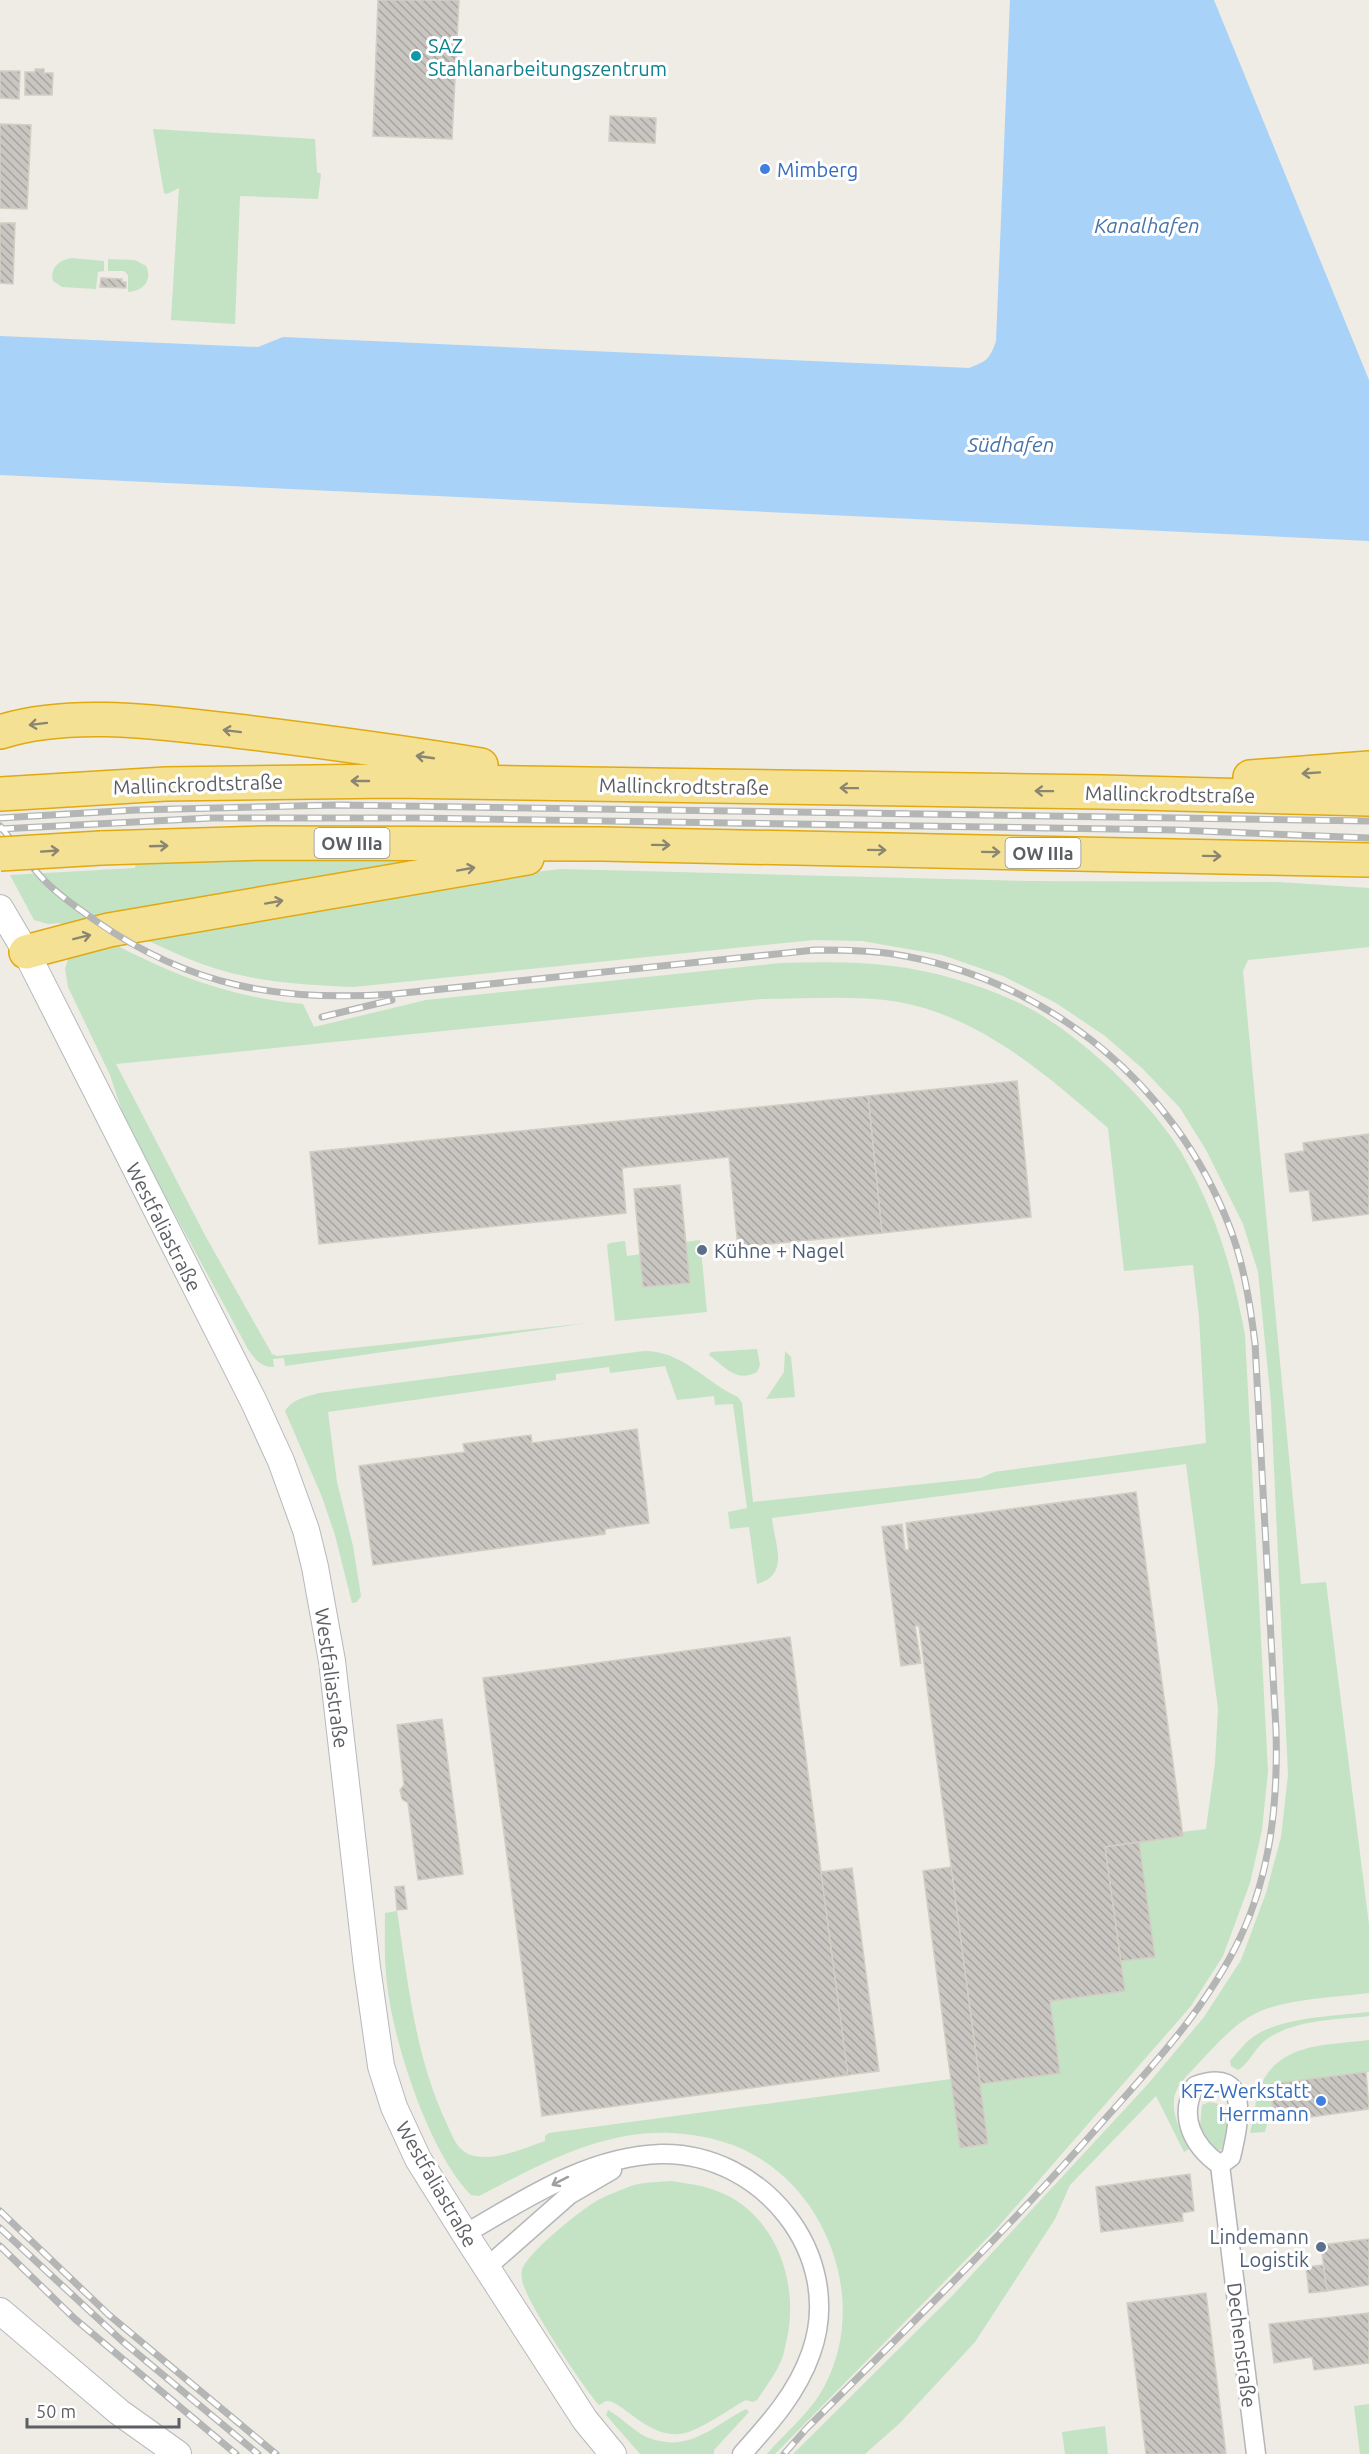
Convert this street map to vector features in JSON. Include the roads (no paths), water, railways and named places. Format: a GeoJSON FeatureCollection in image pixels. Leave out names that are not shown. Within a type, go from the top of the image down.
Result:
{"type":"FeatureCollection","features":[{"type":"Feature","properties":{"kind":"highway"},"geometry":{"type":"LineString","coordinates":[[0,732],[32,725],[80,720],[180,726],[288,737],[608,785]]}},
{"type":"Feature","properties":{"kind":"highway"},"geometry":{"type":"LineString","coordinates":[[1102,792],[1223,779],[1369,768]]}},
{"type":"Feature","properties":{"kind":"highway","name":"Mallinckrodtstraße"},"geometry":{"type":"LineString","coordinates":[[0,794],[68,788],[266,782],[1102,792],[1369,799]]}},
{"type":"Feature","properties":{"kind":"highway","name":"OW IIIa"},"geometry":{"type":"LineString","coordinates":[[0,854],[101,848],[266,843],[602,844],[1301,857]]}},
{"type":"Feature","properties":{"kind":"highway"},"geometry":{"type":"LineString","coordinates":[[26,952],[109,930],[380,885],[602,844]]}},
{"type":"Feature","properties":{"kind":"highway"},"geometry":{"type":"LineString","coordinates":[[1301,857],[1369,860]]}},
{"type":"Feature","properties":{"kind":"highway"},"geometry":{"type":"LineString","coordinates":[[1301,857],[1369,878]]}},
{"type":"Feature","properties":{"kind":"street","name":"Westfaliastraße"},"geometry":{"type":"LineString","coordinates":[[0,908],[26,952],[254,1402],[281,1461],[306,1530],[318,1578],[332,1661],[367,1966],[381,2066],[394,2108],[418,2159],[486,2268],[585,2420],[613,2454]]}},
{"type":"Feature","properties":{"kind":"street"},"geometry":{"type":"LineString","coordinates":[[465,2234],[576,2173],[635,2157],[663,2154],[697,2157],[749,2178],[777,2202],[798,2231],[817,2281],[818,2299],[816,2336],[802,2376],[788,2400],[742,2454]]}},
{"type":"Feature","properties":{"kind":"street"},"geometry":{"type":"LineString","coordinates":[[486,2268],[533,2224],[569,2195],[635,2157]]}},
{"type":"Feature","properties":{"kind":"street","name":"Dechenstraße"},"geometry":{"type":"LineString","coordinates":[[1220,2165],[1256,2454]]}},
{"type":"Feature","properties":{"kind":"street"},"geometry":{"type":"LineString","coordinates":[[0,2311],[119,2412],[178,2454]]}},
{"type":"Feature","properties":{"kind":"water","name":"Südhafen"},"geometry":{"type":"Polygon","coordinates":[[[1010,0],[1214,0],[1369,380],[1369,541],[0,475],[0,336],[258,347],[283,337],[969,368],[980,363],[990,356],[996,341],[1010,0]]]}},
{"type":"Feature","properties":{"kind":"railway"},"geometry":{"type":"LineString","coordinates":[[0,818],[136,810],[338,805],[1369,821]]}},
{"type":"Feature","properties":{"kind":"railway"},"geometry":{"type":"LineString","coordinates":[[0,829],[211,818],[418,818],[1176,830],[1369,838]]}},
{"type":"Feature","properties":{"kind":"railway"},"geometry":{"type":"LineString","coordinates":[[0,826],[34,869],[52,887],[70,903],[131,943],[202,975],[275,992],[353,996],[394,994],[815,950],[893,954],[949,967],[1002,987],[1052,1013],[1098,1046],[1140,1084],[1176,1127],[1206,1176],[1230,1228],[1239,1256],[1249,1299],[1255,1343],[1276,1730],[1276,1783],[1266,1862],[1251,1913],[1227,1963],[1212,1987],[1161,2055],[1033,2199],[784,2454]]}},
{"type":"Feature","properties":{"kind":"railway"},"geometry":{"type":"LineString","coordinates":[[322,1017],[392,1000]]}},
{"type":"Feature","properties":{"kind":"railway"},"geometry":{"type":"LineString","coordinates":[[0,2211],[109,2315],[276,2454]]}},
{"type":"Feature","properties":{"kind":"railway"},"geometry":{"type":"LineString","coordinates":[[0,2228],[121,2340],[258,2454]]}},
{"type":"Feature","properties":{"kind":"railway"},"geometry":{"type":"LineString","coordinates":[[0,2246],[75,2319],[236,2454]]}},
{"type":"Feature","properties":{"kind":"place","name":"SAZ Stahlanarbeitungszentrum"},"geometry":{"type":"Point","coordinates":[416,56]}},
{"type":"Feature","properties":{"kind":"place","name":"Mimberg"},"geometry":{"type":"Point","coordinates":[765,169]}},
{"type":"Feature","properties":{"kind":"place","name":"Kühne + Nagel"},"geometry":{"type":"Point","coordinates":[702,1250]}},
{"type":"Feature","properties":{"kind":"place","name":"KFZ-Werkstatt Herrmann"},"geometry":{"type":"Point","coordinates":[1321,2101]}},
{"type":"Feature","properties":{"kind":"place","name":"Lindemann Logistik"},"geometry":{"type":"Point","coordinates":[1321,2247]}},
{"type":"Feature","properties":{"kind":"water label","name":"Kanalhafen"},"geometry":{"type":"Point","coordinates":[1147,225]}}]}
